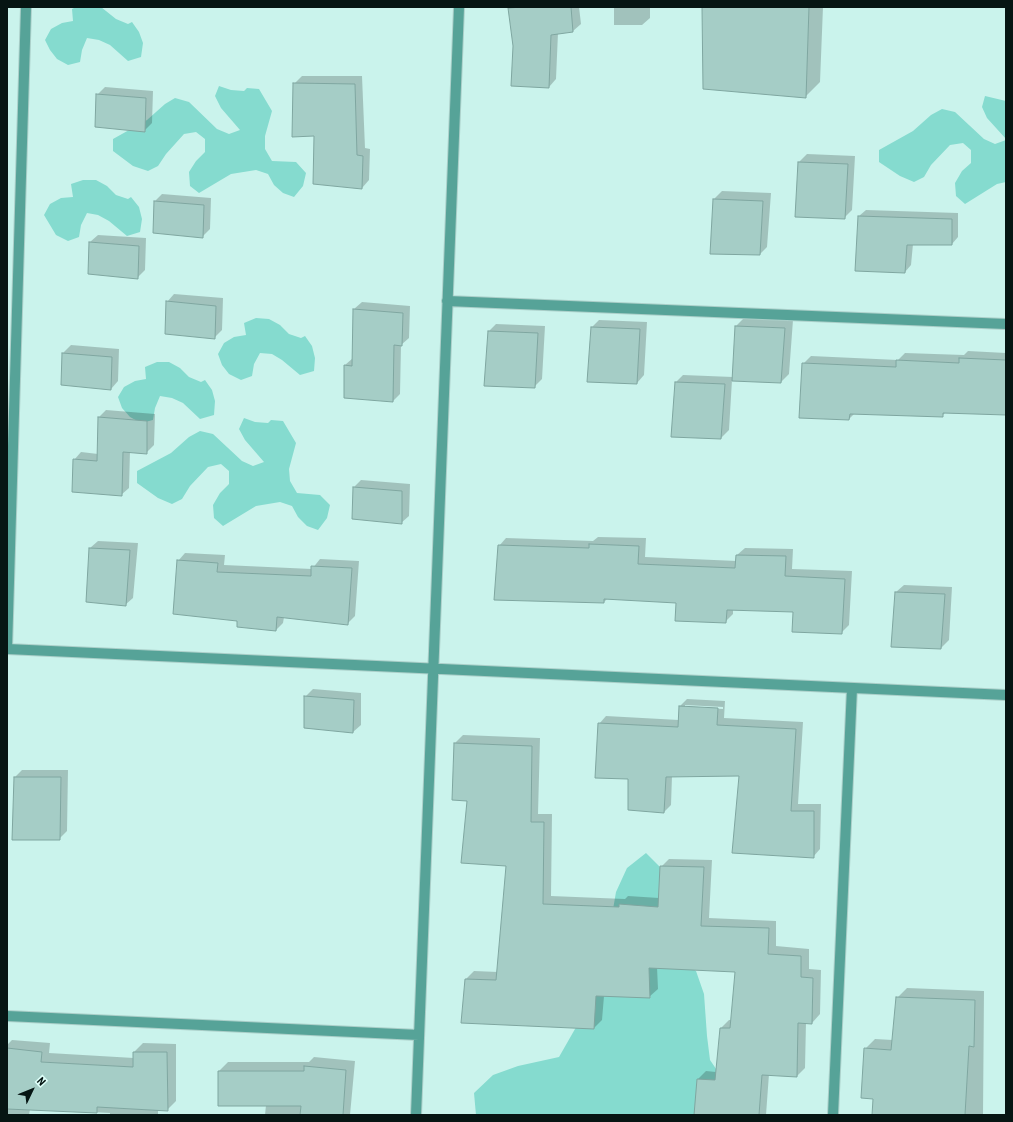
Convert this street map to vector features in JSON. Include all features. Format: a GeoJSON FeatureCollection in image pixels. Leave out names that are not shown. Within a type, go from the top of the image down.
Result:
{"type":"FeatureCollection","features":[{"type":"Feature","properties":{"kind":"street"},"geometry":{"type":"LineString","coordinates":[[26,7],[7,649],[1006,695]]}},
{"type":"Feature","properties":{"kind":"street"},"geometry":{"type":"LineString","coordinates":[[416,1115],[459,7]]}},
{"type":"Feature","properties":{"kind":"street"},"geometry":{"type":"LineString","coordinates":[[447,301],[1006,324]]}},
{"type":"Feature","properties":{"kind":"street"},"geometry":{"type":"LineString","coordinates":[[832,1115],[852,688]]}},
{"type":"Feature","properties":{"kind":"street"},"geometry":{"type":"LineString","coordinates":[[7,1016],[419,1035]]}},
{"type":"Feature","properties":{"kind":"shaded area"},"geometry":{"type":"Polygon","coordinates":[[[76,7],[101,7],[116,19],[128,24],[132,22],[139,32],[143,43],[141,57],[128,61],[110,45],[99,40],[87,38],[82,50],[80,62],[68,65],[57,59],[45,40],[51,29],[62,23],[73,21],[72,9],[76,7]]]}},
{"type":"Feature","properties":{"kind":"shaded area"},"geometry":{"type":"Polygon","coordinates":[[[219,86],[231,90],[244,91],[247,88],[259,89],[272,111],[265,136],[265,149],[272,161],[296,162],[306,173],[303,186],[294,197],[283,193],[274,185],[268,174],[256,170],[231,174],[199,193],[190,186],[189,172],[196,161],[205,152],[205,139],[196,132],[184,134],[166,154],[158,166],[148,171],[133,166],[113,151],[113,139],[147,120],[165,104],[175,98],[189,102],[217,129],[229,134],[240,130],[221,108],[215,96],[219,86]]]}},
{"type":"Feature","properties":{"kind":"shaded area"},"geometry":{"type":"Polygon","coordinates":[[[985,96],[1006,101],[1006,139],[987,118],[982,107],[985,96]]]}},
{"type":"Feature","properties":{"kind":"shaded area"},"geometry":{"type":"Polygon","coordinates":[[[942,109],[955,112],[984,139],[995,144],[1006,140],[1006,182],[997,184],[965,204],[956,196],[955,183],[962,171],[971,163],[971,150],[963,143],[950,145],[931,165],[924,177],[914,182],[900,176],[879,162],[879,150],[913,131],[931,115],[942,109]]]}},
{"type":"Feature","properties":{"kind":"shaded area"},"geometry":{"type":"Polygon","coordinates":[[[83,180],[96,180],[107,186],[116,195],[128,199],[131,197],[139,207],[142,219],[140,232],[127,236],[109,221],[98,215],[87,213],[81,225],[79,237],[68,241],[56,235],[44,215],[50,204],[61,198],[73,197],[71,184],[83,180]]]}},
{"type":"Feature","properties":{"kind":"shaded area"},"geometry":{"type":"Polygon","coordinates":[[[256,318],[269,319],[280,325],[289,334],[301,338],[305,336],[312,346],[315,358],[314,371],[300,375],[272,354],[260,353],[254,364],[252,376],[241,380],[229,374],[222,365],[218,354],[224,343],[234,337],[246,335],[244,323],[256,318]]]}},
{"type":"Feature","properties":{"kind":"shaded area"},"geometry":{"type":"Polygon","coordinates":[[[157,362],[169,362],[180,368],[189,377],[201,382],[205,380],[212,390],[215,401],[214,415],[200,419],[183,403],[172,398],[160,396],[155,408],[153,420],[141,423],[130,417],[122,408],[118,397],[124,387],[135,381],[146,379],[145,367],[157,362]]]}},
{"type":"Feature","properties":{"kind":"shaded area"},"geometry":{"type":"Polygon","coordinates":[[[244,418],[255,422],[268,423],[271,420],[283,421],[296,443],[289,469],[290,481],[297,493],[320,495],[330,505],[327,518],[318,530],[307,526],[298,517],[292,506],[280,502],[256,506],[223,526],[214,518],[213,505],[220,493],[229,484],[229,471],[221,464],[208,467],[190,486],[182,499],[172,504],[158,498],[137,483],[137,471],[171,453],[189,437],[200,431],[213,434],[242,461],[253,466],[264,462],[245,440],[239,429],[244,418]]]}},
{"type":"Feature","properties":{"kind":"shaded area"},"geometry":{"type":"Polygon","coordinates":[[[646,853],[664,871],[673,896],[643,933],[696,971],[704,994],[710,1060],[725,1082],[757,1115],[476,1115],[474,1093],[493,1075],[518,1066],[559,1057],[575,1029],[585,1007],[612,915],[616,892],[627,868],[646,853]]]}},
{"type":"Feature","properties":{"kind":"building"},"geometry":{"type":"Polygon","coordinates":[[[571,7],[573,32],[551,35],[549,88],[511,86],[513,46],[508,8],[571,7]]]}},
{"type":"Feature","properties":{"kind":"building"},"geometry":{"type":"Polygon","coordinates":[[[702,7],[809,7],[806,98],[703,89],[702,7]]]}},
{"type":"Feature","properties":{"kind":"building"},"geometry":{"type":"Polygon","coordinates":[[[293,83],[355,84],[357,155],[363,156],[362,189],[313,184],[314,136],[292,137],[293,83]]]}},
{"type":"Feature","properties":{"kind":"building"},"geometry":{"type":"Polygon","coordinates":[[[96,94],[146,98],[145,132],[95,127],[96,94]]]}},
{"type":"Feature","properties":{"kind":"building"},"geometry":{"type":"Polygon","coordinates":[[[798,162],[848,164],[845,219],[795,217],[798,162]]]}},
{"type":"Feature","properties":{"kind":"building"},"geometry":{"type":"Polygon","coordinates":[[[713,199],[763,201],[760,255],[710,254],[713,199]]]}},
{"type":"Feature","properties":{"kind":"building"},"geometry":{"type":"Polygon","coordinates":[[[154,201],[204,205],[203,238],[153,233],[154,201]]]}},
{"type":"Feature","properties":{"kind":"building"},"geometry":{"type":"Polygon","coordinates":[[[858,216],[952,219],[952,245],[907,245],[905,273],[855,271],[858,216]]]}},
{"type":"Feature","properties":{"kind":"building"},"geometry":{"type":"Polygon","coordinates":[[[89,242],[139,246],[138,279],[88,274],[89,242]]]}},
{"type":"Feature","properties":{"kind":"building"},"geometry":{"type":"Polygon","coordinates":[[[166,301],[216,306],[215,339],[165,334],[166,301]]]}},
{"type":"Feature","properties":{"kind":"building"},"geometry":{"type":"Polygon","coordinates":[[[353,309],[403,313],[402,346],[394,345],[393,402],[344,398],[344,365],[352,366],[353,309]]]}},
{"type":"Feature","properties":{"kind":"building"},"geometry":{"type":"Polygon","coordinates":[[[735,326],[785,328],[781,383],[732,381],[735,326]]]}},
{"type":"Feature","properties":{"kind":"building"},"geometry":{"type":"Polygon","coordinates":[[[591,327],[640,329],[637,384],[587,382],[591,327]]]}},
{"type":"Feature","properties":{"kind":"building"},"geometry":{"type":"Polygon","coordinates":[[[488,331],[538,333],[535,388],[484,386],[488,331]]]}},
{"type":"Feature","properties":{"kind":"building"},"geometry":{"type":"Polygon","coordinates":[[[62,353],[112,357],[111,390],[61,385],[62,353]]]}},
{"type":"Feature","properties":{"kind":"building"},"geometry":{"type":"Polygon","coordinates":[[[959,358],[1006,360],[1006,415],[943,413],[943,417],[850,414],[849,420],[799,418],[802,363],[896,367],[896,360],[959,363],[959,358]]]}},
{"type":"Feature","properties":{"kind":"building"},"geometry":{"type":"Polygon","coordinates":[[[675,382],[725,384],[721,439],[671,437],[675,382]]]}},
{"type":"Feature","properties":{"kind":"building"},"geometry":{"type":"Polygon","coordinates":[[[98,417],[147,421],[147,454],[123,452],[122,496],[72,492],[73,459],[97,461],[98,417]]]}},
{"type":"Feature","properties":{"kind":"building"},"geometry":{"type":"Polygon","coordinates":[[[353,487],[402,491],[402,524],[352,519],[353,487]]]}},
{"type":"Feature","properties":{"kind":"building"},"geometry":{"type":"Polygon","coordinates":[[[589,544],[639,546],[638,564],[735,568],[736,555],[786,556],[785,576],[845,579],[842,634],[792,632],[793,612],[727,610],[726,623],[675,621],[676,603],[604,599],[604,603],[494,600],[498,545],[589,548],[589,544]]]}},
{"type":"Feature","properties":{"kind":"building"},"geometry":{"type":"Polygon","coordinates":[[[89,548],[130,550],[126,606],[86,602],[89,548]]]}},
{"type":"Feature","properties":{"kind":"building"},"geometry":{"type":"Polygon","coordinates":[[[177,560],[218,563],[217,572],[311,576],[311,566],[352,568],[348,625],[277,617],[276,631],[237,627],[237,621],[173,614],[177,560]]]}},
{"type":"Feature","properties":{"kind":"building"},"geometry":{"type":"Polygon","coordinates":[[[895,592],[945,594],[941,649],[891,647],[895,592]]]}},
{"type":"Feature","properties":{"kind":"building"},"geometry":{"type":"Polygon","coordinates":[[[304,696],[354,700],[353,733],[304,728],[304,696]]]}},
{"type":"Feature","properties":{"kind":"building"},"geometry":{"type":"Polygon","coordinates":[[[679,706],[718,708],[717,725],[796,729],[791,811],[814,811],[814,858],[732,853],[739,776],[666,777],[664,813],[628,810],[628,779],[595,778],[598,723],[678,727],[679,706]]]}},
{"type":"Feature","properties":{"kind":"building"},"geometry":{"type":"Polygon","coordinates":[[[454,743],[532,746],[531,822],[544,822],[543,904],[619,907],[619,904],[658,907],[660,866],[704,867],[701,926],[769,928],[768,954],[801,956],[801,977],[813,978],[812,1024],[798,1023],[797,1077],[762,1075],[759,1115],[694,1115],[697,1079],[715,1080],[720,1028],[730,1028],[735,972],[649,968],[650,998],[596,996],[594,1029],[461,1023],[465,979],[496,980],[506,866],[461,863],[467,801],[452,800],[454,743]]]}},
{"type":"Feature","properties":{"kind":"building"},"geometry":{"type":"Polygon","coordinates":[[[14,777],[61,777],[60,840],[12,840],[14,777]]]}},
{"type":"Feature","properties":{"kind":"building"},"geometry":{"type":"Polygon","coordinates":[[[896,997],[975,1000],[974,1047],[969,1046],[965,1115],[872,1115],[873,1099],[861,1098],[864,1048],[891,1050],[896,997]]]}},
{"type":"Feature","properties":{"kind":"building"},"geometry":{"type":"Polygon","coordinates":[[[7,1048],[42,1052],[41,1062],[133,1067],[133,1052],[167,1052],[168,1111],[97,1107],[97,1113],[7,1109],[7,1048]]]}},
{"type":"Feature","properties":{"kind":"building"},"geometry":{"type":"Polygon","coordinates":[[[304,1066],[346,1070],[343,1115],[300,1115],[301,1106],[218,1106],[218,1071],[304,1071],[304,1066]]]}}]}
